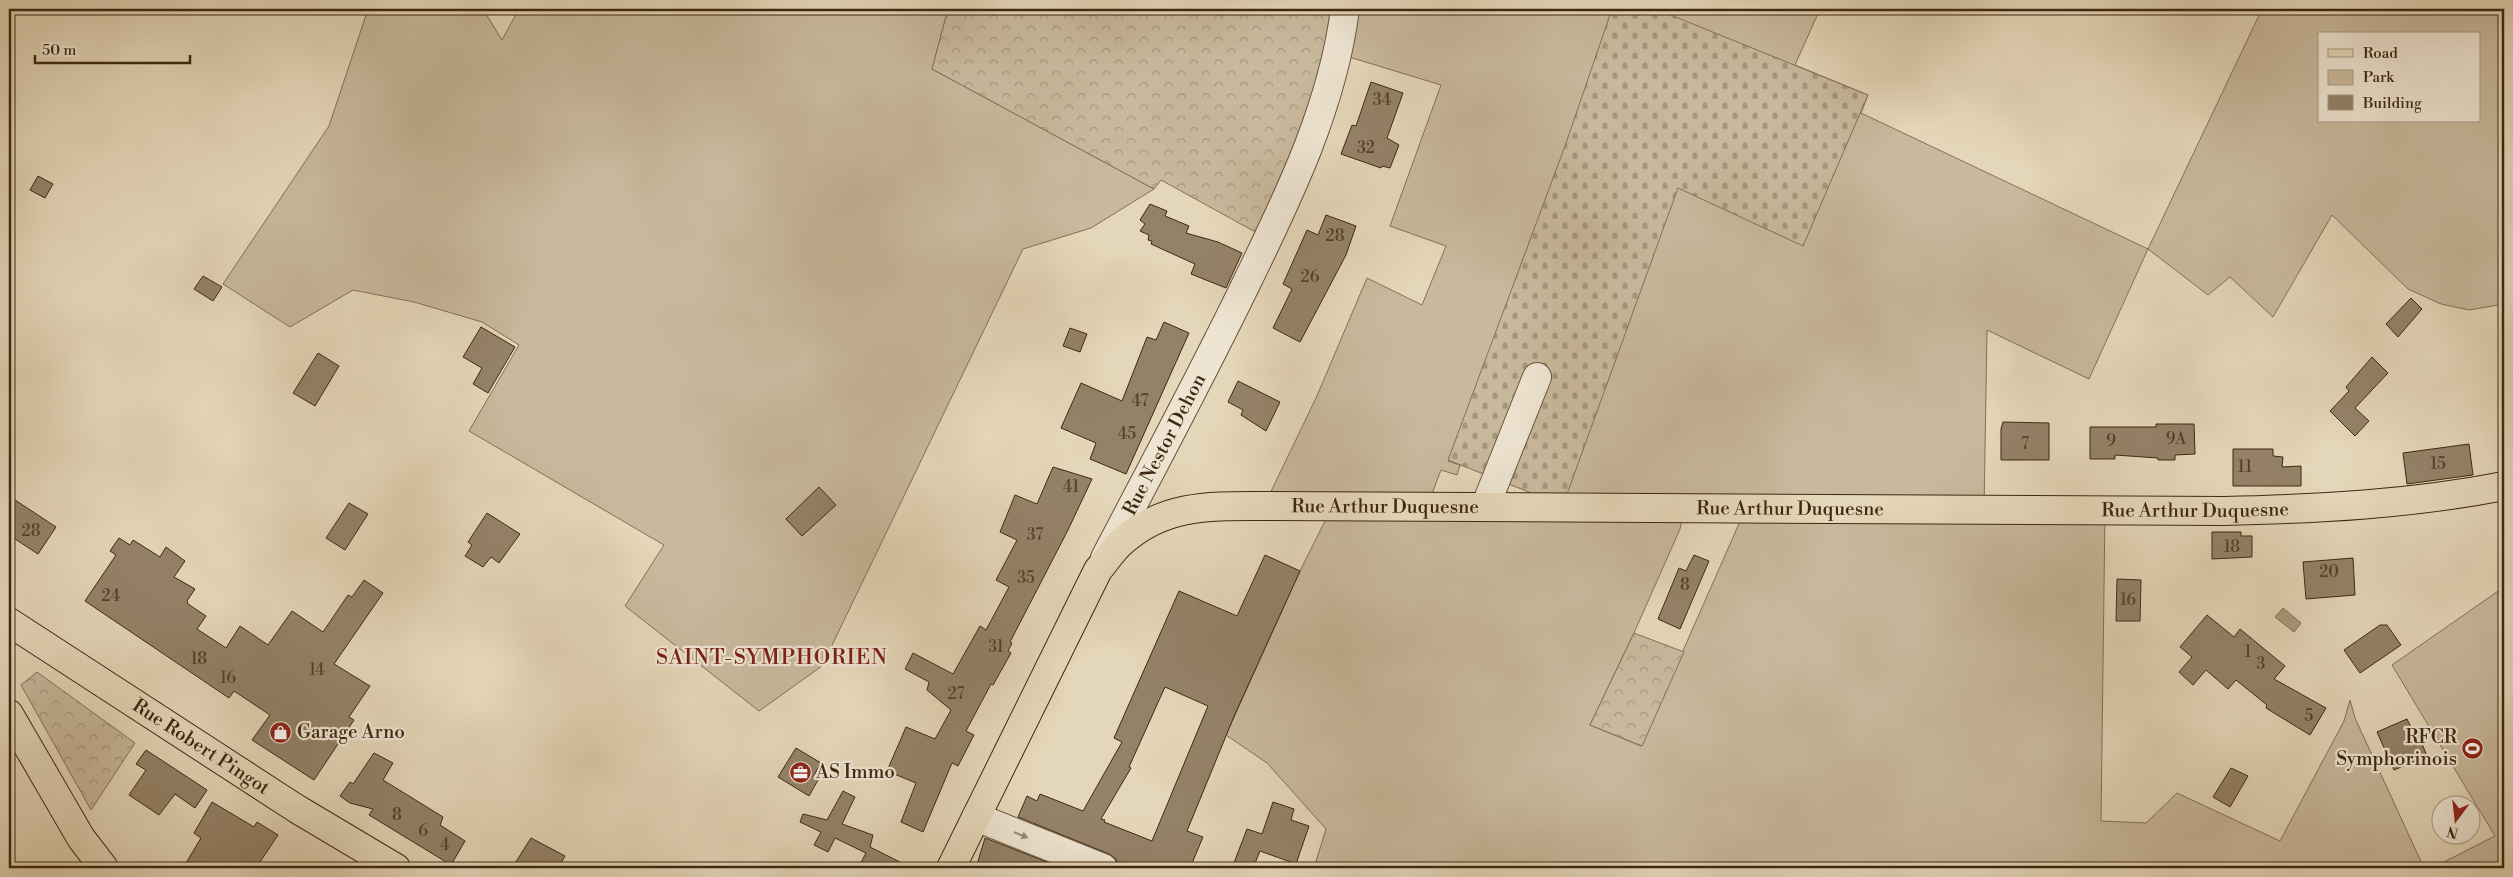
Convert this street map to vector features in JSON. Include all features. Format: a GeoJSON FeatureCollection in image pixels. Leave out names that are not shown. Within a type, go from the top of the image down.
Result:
{"type":"FeatureCollection","features":[{"type":"Feature","properties":{"kind":"main road","name":"Rue Arthur Duquesne"},"geometry":{"type":"LineString","coordinates":[[1098,570],[1121,542],[1158,518],[1181,510],[1228,506],[2224,512],[2371,504],[2434,498],[2504,486]]}},
{"type":"Feature","properties":{"kind":"main road","name":"Rue Nestor Dehon"},"geometry":{"type":"LineString","coordinates":[[951,868],[1098,570]]}},
{"type":"Feature","properties":{"kind":"main road","name":"Rue Robert Pingot"},"geometry":{"type":"LineString","coordinates":[[9,622],[297,809],[396,868]]}},
{"type":"Feature","properties":{"kind":"main road"},"geometry":{"type":"LineString","coordinates":[[9,714],[81,838],[104,868]]}},
{"type":"Feature","properties":{"kind":"street","name":"Rue Nestor Dehon"},"geometry":{"type":"LineString","coordinates":[[1098,570],[1226,327],[1290,191],[1311,138],[1326,92],[1345,9]]}},
{"type":"Feature","properties":{"kind":"street"},"geometry":{"type":"LineString","coordinates":[[1485,508],[1537,377]]}},
{"type":"Feature","properties":{"kind":"street"},"geometry":{"type":"LineString","coordinates":[[976,817],[1104,868]]}},
{"type":"Feature","properties":{"kind":"green space"},"geometry":{"type":"Polygon","coordinates":[[[368,9],[483,9],[502,40],[519,9],[948,9],[932,69],[1154,189],[1091,228],[1023,249],[822,666],[759,711],[625,606],[664,545],[469,431],[519,345],[482,322],[414,302],[353,290],[290,327],[223,284],[329,126],[368,9]]]}},
{"type":"Feature","properties":{"kind":"green space"},"geometry":{"type":"Polygon","coordinates":[[[948,9],[1345,9],[1268,239],[1161,180],[1154,189],[932,69],[948,9]]]}},
{"type":"Feature","properties":{"kind":"green space"},"geometry":{"type":"Polygon","coordinates":[[[1345,9],[1820,9],[1795,65],[1868,95],[1861,113],[2148,249],[2089,379],[1987,330],[1984,510],[2105,511],[2101,821],[2146,823],[2177,793],[2280,841],[2344,721],[2350,700],[2355,718],[2424,868],[1314,868],[1326,829],[1267,763],[1226,735],[1300,571],[1332,507],[1264,506],[1316,398],[1367,278],[1422,305],[1446,246],[1390,226],[1441,85],[1336,53],[1345,9]],[[1663,184],[1448,461],[1460,465],[1457,475],[1441,470],[1427,507],[1553,508],[1663,184]],[[1685,509],[1680,529],[1634,633],[1590,725],[1641,746],[1745,510],[1685,509]]]}},
{"type":"Feature","properties":{"kind":"green space"},"geometry":{"type":"Polygon","coordinates":[[[1612,9],[1656,9],[1868,95],[1803,246],[1678,188],[1562,508],[1549,500],[1448,460],[1565,146],[1612,9]]]}},
{"type":"Feature","properties":{"kind":"green space"},"geometry":{"type":"Polygon","coordinates":[[[2262,9],[2504,9],[2504,304],[2469,310],[2441,304],[2408,289],[2332,215],[2273,317],[2230,277],[2208,295],[2148,249],[2262,9]]]}},
{"type":"Feature","properties":{"kind":"green space","name":"RFCR Symphorinois"},"geometry":{"type":"Polygon","coordinates":[[[2504,587],[2504,868],[2432,868],[2495,836],[2480,811],[2480,794],[2470,794],[2392,665],[2504,587]]]}},
{"type":"Feature","properties":{"kind":"green space"},"geometry":{"type":"Polygon","coordinates":[[[1634,633],[1684,652],[1642,746],[1590,725],[1634,633]]]}},
{"type":"Feature","properties":{"kind":"green space"},"geometry":{"type":"Polygon","coordinates":[[[37,672],[135,743],[91,810],[21,685],[37,672]]]}},
{"type":"Feature","properties":{"kind":"shaded area"},"geometry":{"type":"Polygon","coordinates":[[[2283,608],[2301,623],[2294,632],[2275,617],[2283,608]]]}},
{"type":"Feature","properties":{"kind":"building"},"geometry":{"type":"Polygon","coordinates":[[[1371,82],[1403,93],[1387,138],[1399,145],[1390,168],[1382,166],[1381,168],[1341,154],[1352,125],[1356,126],[1371,82]]]}},
{"type":"Feature","properties":{"kind":"building"},"geometry":{"type":"Polygon","coordinates":[[[38,176],[53,184],[45,198],[30,190],[38,176]]]}},
{"type":"Feature","properties":{"kind":"building"},"geometry":{"type":"Polygon","coordinates":[[[1150,204],[1167,211],[1165,216],[1189,226],[1186,233],[1218,242],[1242,253],[1226,288],[1191,274],[1195,264],[1151,244],[1152,241],[1148,240],[1149,235],[1140,231],[1145,224],[1140,220],[1150,204]]]}},
{"type":"Feature","properties":{"kind":"building"},"geometry":{"type":"Polygon","coordinates":[[[1326,215],[1356,226],[1346,255],[1300,342],[1273,328],[1292,289],[1283,284],[1307,230],[1318,235],[1326,215]]]}},
{"type":"Feature","properties":{"kind":"building"},"geometry":{"type":"Polygon","coordinates":[[[203,276],[222,287],[213,301],[194,289],[203,276]]]}},
{"type":"Feature","properties":{"kind":"building"},"geometry":{"type":"Polygon","coordinates":[[[2411,298],[2422,309],[2398,337],[2386,324],[2411,298]]]}},
{"type":"Feature","properties":{"kind":"building"},"geometry":{"type":"Polygon","coordinates":[[[1164,322],[1189,333],[1126,474],[1090,459],[1096,443],[1061,428],[1081,383],[1122,401],[1147,337],[1156,340],[1164,322]]]}},
{"type":"Feature","properties":{"kind":"building"},"geometry":{"type":"Polygon","coordinates":[[[481,327],[515,347],[488,393],[473,384],[482,368],[463,357],[481,327]]]}},
{"type":"Feature","properties":{"kind":"building"},"geometry":{"type":"Polygon","coordinates":[[[1070,328],[1087,334],[1080,352],[1063,346],[1070,328]]]}},
{"type":"Feature","properties":{"kind":"building"},"geometry":{"type":"Polygon","coordinates":[[[318,353],[339,366],[315,406],[293,393],[318,353]]]}},
{"type":"Feature","properties":{"kind":"building"},"geometry":{"type":"Polygon","coordinates":[[[2372,357],[2388,373],[2355,408],[2369,421],[2355,436],[2330,411],[2349,391],[2346,387],[2372,357]]]}},
{"type":"Feature","properties":{"kind":"building"},"geometry":{"type":"Polygon","coordinates":[[[1238,381],[1280,402],[1266,431],[1241,415],[1243,410],[1228,402],[1238,381]]]}},
{"type":"Feature","properties":{"kind":"building"},"geometry":{"type":"Polygon","coordinates":[[[2003,422],[2049,423],[2049,460],[2001,460],[2001,429],[2003,422]]]}},
{"type":"Feature","properties":{"kind":"building"},"geometry":{"type":"Polygon","coordinates":[[[2156,424],[2194,424],[2195,454],[2175,455],[2175,460],[2115,455],[2115,459],[2090,459],[2090,427],[2156,427],[2156,424]]]}},
{"type":"Feature","properties":{"kind":"building"},"geometry":{"type":"Polygon","coordinates":[[[2469,444],[2473,475],[2407,484],[2403,453],[2469,444]]]}},
{"type":"Feature","properties":{"kind":"building"},"geometry":{"type":"Polygon","coordinates":[[[2233,449],[2273,449],[2273,456],[2283,457],[2282,467],[2301,466],[2301,486],[2233,486],[2233,449]]]}},
{"type":"Feature","properties":{"kind":"building"},"geometry":{"type":"Polygon","coordinates":[[[1053,467],[1092,479],[1010,642],[1012,643],[1008,651],[1011,653],[993,685],[991,684],[966,731],[974,735],[958,766],[952,763],[923,832],[901,822],[916,783],[887,771],[906,727],[935,739],[951,710],[927,690],[929,682],[905,669],[913,653],[953,674],[980,626],[986,630],[1009,587],[996,580],[1017,540],[1000,532],[1015,495],[1037,504],[1053,467]]]}},
{"type":"Feature","properties":{"kind":"building"},"geometry":{"type":"Polygon","coordinates":[[[819,487],[836,505],[802,536],[786,519],[819,487]]]}},
{"type":"Feature","properties":{"kind":"building"},"geometry":{"type":"Polygon","coordinates":[[[9,496],[56,527],[38,554],[9,535],[9,496]]]}},
{"type":"Feature","properties":{"kind":"building"},"geometry":{"type":"Polygon","coordinates":[[[349,503],[368,514],[345,550],[326,538],[349,503]]]}},
{"type":"Feature","properties":{"kind":"building"},"geometry":{"type":"Polygon","coordinates":[[[487,513],[520,534],[499,563],[491,557],[483,567],[465,556],[472,545],[468,542],[487,513]]]}},
{"type":"Feature","properties":{"kind":"building"},"geometry":{"type":"Polygon","coordinates":[[[2212,532],[2241,532],[2241,536],[2252,536],[2252,557],[2212,559],[2212,532]]]}},
{"type":"Feature","properties":{"kind":"building"},"geometry":{"type":"Polygon","coordinates":[[[119,538],[130,545],[133,540],[160,557],[166,547],[185,561],[174,577],[195,589],[187,601],[188,604],[206,616],[197,629],[226,648],[240,626],[268,645],[292,611],[323,632],[348,595],[352,597],[364,580],[383,593],[334,664],[370,686],[349,717],[354,720],[314,780],[252,740],[270,715],[234,691],[229,698],[85,601],[116,555],[110,551],[119,538]]]}},
{"type":"Feature","properties":{"kind":"building"},"geometry":{"type":"Polygon","coordinates":[[[1265,555],[1300,571],[1235,714],[1187,831],[1203,837],[1190,868],[1118,868],[1116,859],[1109,854],[1018,817],[1027,796],[1037,801],[1040,794],[1083,811],[1122,742],[1114,738],[1179,591],[1237,616],[1265,555]],[[1165,687],[1129,767],[1131,768],[1101,819],[1105,820],[1104,822],[1152,841],[1208,706],[1165,687]]]}},
{"type":"Feature","properties":{"kind":"building"},"geometry":{"type":"Polygon","coordinates":[[[1694,555],[1709,561],[1680,629],[1658,619],[1679,568],[1686,571],[1694,555]]]}},
{"type":"Feature","properties":{"kind":"building"},"geometry":{"type":"Polygon","coordinates":[[[2353,558],[2355,595],[2306,599],[2303,562],[2353,558]]]}},
{"type":"Feature","properties":{"kind":"building"},"geometry":{"type":"Polygon","coordinates":[[[2117,579],[2141,580],[2140,621],[2116,621],[2117,579]]]}},
{"type":"Feature","properties":{"kind":"building"},"geometry":{"type":"Polygon","coordinates":[[[2207,615],[2234,637],[2240,629],[2285,666],[2274,679],[2326,708],[2310,735],[2266,708],[2267,705],[2236,680],[2228,689],[2206,670],[2193,685],[2179,672],[2192,657],[2180,647],[2207,615]]]}},
{"type":"Feature","properties":{"kind":"building"},"geometry":{"type":"Polygon","coordinates":[[[2380,625],[2387,625],[2401,645],[2360,673],[2344,650],[2380,625]]]}},
{"type":"Feature","properties":{"kind":"building"},"geometry":{"type":"Polygon","coordinates":[[[2407,719],[2413,731],[2416,729],[2427,756],[2394,770],[2377,732],[2407,719]]]}},
{"type":"Feature","properties":{"kind":"building"},"geometry":{"type":"Polygon","coordinates":[[[796,748],[821,763],[813,777],[818,780],[809,796],[778,777],[796,748]]]}},
{"type":"Feature","properties":{"kind":"building"},"geometry":{"type":"Polygon","coordinates":[[[146,750],[207,790],[195,808],[175,794],[159,815],[129,795],[146,770],[136,764],[146,750]]]}},
{"type":"Feature","properties":{"kind":"building"},"geometry":{"type":"Polygon","coordinates":[[[374,753],[393,763],[383,780],[443,817],[440,825],[465,841],[451,865],[369,815],[373,809],[350,803],[340,796],[350,782],[353,784],[374,753]]]}},
{"type":"Feature","properties":{"kind":"building"},"geometry":{"type":"Polygon","coordinates":[[[2231,768],[2248,776],[2230,807],[2213,797],[2231,768]]]}},
{"type":"Feature","properties":{"kind":"building"},"geometry":{"type":"Polygon","coordinates":[[[843,791],[855,797],[842,824],[873,835],[870,847],[912,868],[858,868],[866,853],[835,838],[828,852],[814,845],[821,832],[800,822],[803,814],[827,820],[843,791]]]}},
{"type":"Feature","properties":{"kind":"building"},"geometry":{"type":"Polygon","coordinates":[[[212,802],[254,827],[257,822],[278,835],[256,868],[183,868],[201,838],[194,833],[212,802]]]}},
{"type":"Feature","properties":{"kind":"building"},"geometry":{"type":"Polygon","coordinates":[[[1273,802],[1294,809],[1291,820],[1309,826],[1296,864],[1260,851],[1253,868],[1232,868],[1247,829],[1262,834],[1273,802]]]}},
{"type":"Feature","properties":{"kind":"building"},"geometry":{"type":"Polygon","coordinates":[[[531,838],[565,856],[558,868],[512,868],[531,838]]]}},
{"type":"Feature","properties":{"kind":"building"},"geometry":{"type":"Polygon","coordinates":[[[985,838],[1062,868],[1023,868],[1008,863],[1006,868],[976,868],[985,838]]]}},
{"type":"Feature","properties":{"kind":"place","name":"Garage Arno"},"geometry":{"type":"Point","coordinates":[281,732]}},
{"type":"Feature","properties":{"kind":"place","name":"RFCR Symphorinois"},"geometry":{"type":"Point","coordinates":[2473,748]}},
{"type":"Feature","properties":{"kind":"place","name":"AS Immo"},"geometry":{"type":"Point","coordinates":[800,772]}},
{"type":"Feature","properties":{"kind":"district","name":"SAINT-SYMPHORIEN"},"geometry":{"type":"Point","coordinates":[772,658]}}]}
